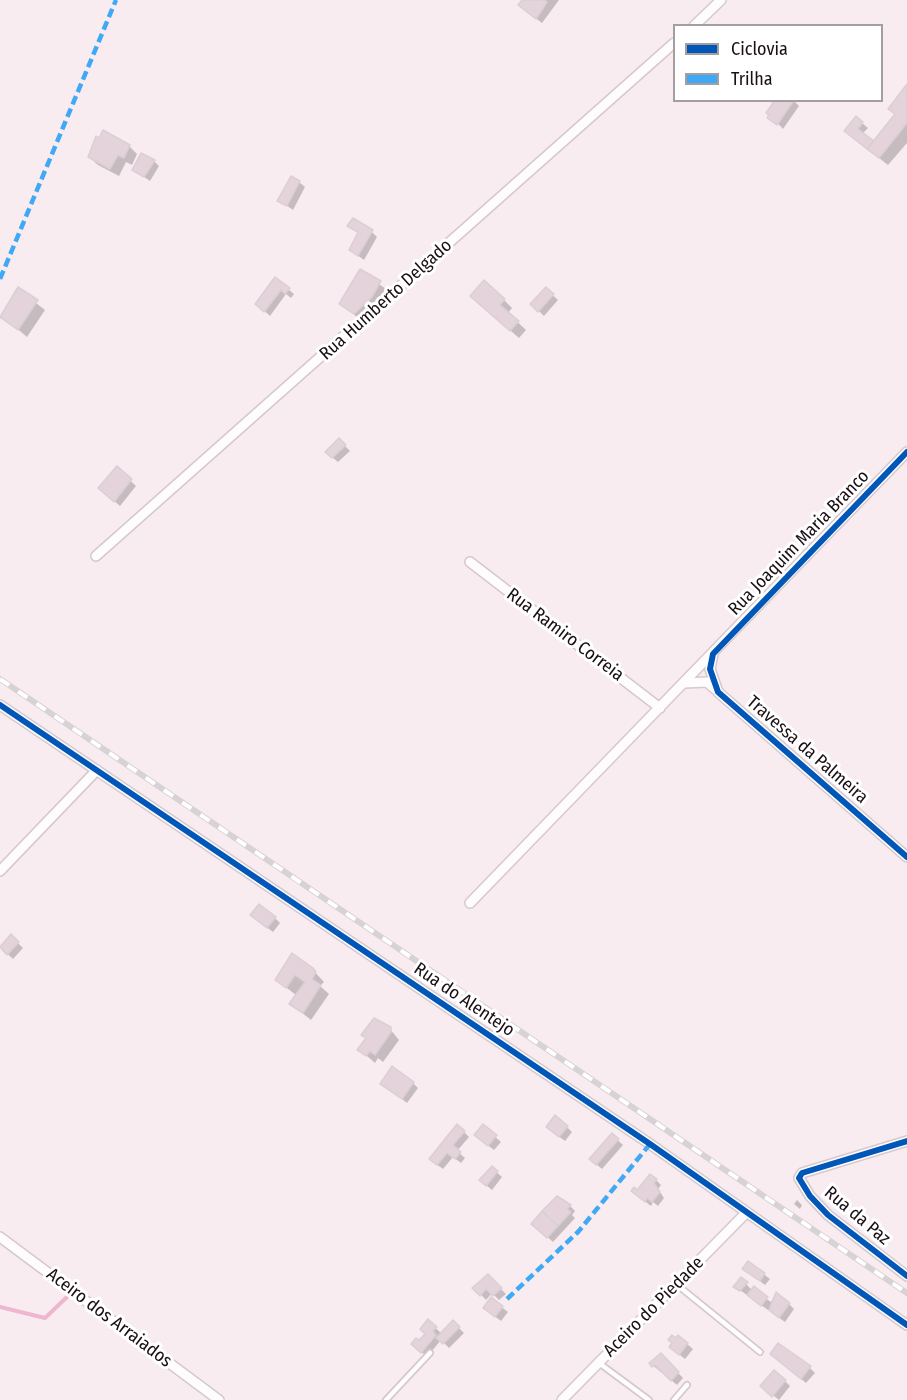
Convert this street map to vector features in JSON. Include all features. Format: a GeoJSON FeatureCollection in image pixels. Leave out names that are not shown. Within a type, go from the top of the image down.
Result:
{"type":"FeatureCollection","features":[{"type":"Feature","properties":{"kind":"street"},"geometry":{"type":"LineString","coordinates":[[696,24],[721,0]]}},
{"type":"Feature","properties":{"kind":"street","name":"Rua Humberto Delgado"},"geometry":{"type":"LineString","coordinates":[[96,556],[673,45]]}},
{"type":"Feature","properties":{"kind":"street","name":"Rua Joaquim Maria Branco"},"geometry":{"type":"LineString","coordinates":[[470,903],[907,452]]}},
{"type":"Feature","properties":{"kind":"street","name":"Rua Ramiro Correia"},"geometry":{"type":"LineString","coordinates":[[470,562],[660,708]]}},
{"type":"Feature","properties":{"kind":"street"},"geometry":{"type":"LineString","coordinates":[[713,654],[710,669],[718,692]]}},
{"type":"Feature","properties":{"kind":"street","name":"Travessa da Palmeira"},"geometry":{"type":"LineString","coordinates":[[684,683],[707,682],[907,857]]}},
{"type":"Feature","properties":{"kind":"street","name":"Rua do Alentejo"},"geometry":{"type":"LineString","coordinates":[[0,705],[650,1144],[907,1325]]}},
{"type":"Feature","properties":{"kind":"street"},"geometry":{"type":"LineString","coordinates":[[0,871],[97,770]]}},
{"type":"Feature","properties":{"kind":"street","name":"Rua da Paz"},"geometry":{"type":"LineString","coordinates":[[907,1141],[802,1173],[800,1181],[819,1206],[907,1276]]}},
{"type":"Feature","properties":{"kind":"street","name":"Aceiro do Piedade"},"geometry":{"type":"LineString","coordinates":[[567,1398],[598,1363],[746,1213]]}},
{"type":"Feature","properties":{"kind":"street","name":"Aceiro dos Arraiados"},"geometry":{"type":"LineString","coordinates":[[0,1237],[219,1400]]}},
{"type":"Feature","properties":{"kind":"lane"},"geometry":{"type":"LineString","coordinates":[[676,1284],[760,1352]]}},
{"type":"Feature","properties":{"kind":"lane"},"geometry":{"type":"LineString","coordinates":[[386,1400],[430,1353]]}},
{"type":"Feature","properties":{"kind":"lane"},"geometry":{"type":"LineString","coordinates":[[598,1363],[649,1400]]}},
{"type":"Feature","properties":{"kind":"lane"},"geometry":{"type":"LineString","coordinates":[[674,1400],[687,1385]]}},
{"type":"Feature","properties":{"kind":"building"},"geometry":{"type":"Polygon","coordinates":[[[522,0],[547,2],[536,19],[518,5],[522,0]]]}},
{"type":"Feature","properties":{"kind":"building"},"geometry":{"type":"Polygon","coordinates":[[[907,84],[907,123],[879,158],[867,149],[895,114],[888,109],[907,84]]]}},
{"type":"Feature","properties":{"kind":"building"},"geometry":{"type":"Polygon","coordinates":[[[774,102],[793,102],[777,125],[767,118],[769,115],[766,113],[774,102]]]}},
{"type":"Feature","properties":{"kind":"building"},"geometry":{"type":"Polygon","coordinates":[[[856,116],[863,122],[858,129],[874,141],[867,149],[844,131],[856,116]]]}},
{"type":"Feature","properties":{"kind":"building"},"geometry":{"type":"Polygon","coordinates":[[[103,130],[130,145],[124,158],[118,155],[110,169],[88,157],[96,136],[99,138],[103,130]]]}},
{"type":"Feature","properties":{"kind":"building"},"geometry":{"type":"Polygon","coordinates":[[[141,153],[155,160],[144,177],[132,170],[141,153]]]}},
{"type":"Feature","properties":{"kind":"building"},"geometry":{"type":"Polygon","coordinates":[[[291,176],[300,181],[287,206],[277,201],[291,176]]]}},
{"type":"Feature","properties":{"kind":"building"},"geometry":{"type":"Polygon","coordinates":[[[353,218],[373,230],[358,256],[349,250],[358,232],[347,226],[353,218]]]}},
{"type":"Feature","properties":{"kind":"building"},"geometry":{"type":"Polygon","coordinates":[[[360,269],[381,281],[372,297],[354,314],[339,304],[360,269]]]}},
{"type":"Feature","properties":{"kind":"building"},"geometry":{"type":"Polygon","coordinates":[[[275,277],[290,288],[285,294],[281,290],[264,312],[255,304],[275,277]]]}},
{"type":"Feature","properties":{"kind":"building"},"geometry":{"type":"Polygon","coordinates":[[[484,280],[505,299],[500,305],[519,321],[510,331],[470,296],[484,280]]]}},
{"type":"Feature","properties":{"kind":"building"},"geometry":{"type":"Polygon","coordinates":[[[18,287],[38,300],[18,330],[0,317],[18,287]]]}},
{"type":"Feature","properties":{"kind":"building"},"geometry":{"type":"Polygon","coordinates":[[[546,287],[554,294],[538,312],[530,304],[546,287]]]}},
{"type":"Feature","properties":{"kind":"building"},"geometry":{"type":"Polygon","coordinates":[[[339,438],[346,445],[332,458],[325,452],[339,438]]]}},
{"type":"Feature","properties":{"kind":"building"},"geometry":{"type":"Polygon","coordinates":[[[117,466],[132,479],[114,502],[98,488],[117,466]]]}},
{"type":"Feature","properties":{"kind":"building"},"geometry":{"type":"Polygon","coordinates":[[[259,904],[276,917],[267,928],[250,915],[259,904]]]}},
{"type":"Feature","properties":{"kind":"building"},"geometry":{"type":"Polygon","coordinates":[[[11,934],[19,942],[7,955],[0,947],[11,934]]]}},
{"type":"Feature","properties":{"kind":"building"},"geometry":{"type":"Polygon","coordinates":[[[292,953],[313,968],[316,972],[312,979],[321,985],[303,1013],[289,1004],[305,982],[295,975],[286,988],[275,980],[292,953]]]}},
{"type":"Feature","properties":{"kind":"building"},"geometry":{"type":"Polygon","coordinates":[[[374,1018],[391,1027],[391,1032],[375,1055],[370,1051],[366,1056],[357,1050],[366,1038],[361,1035],[374,1018]]]}},
{"type":"Feature","properties":{"kind":"building"},"geometry":{"type":"Polygon","coordinates":[[[392,1066],[414,1082],[402,1099],[380,1084],[392,1066]]]}},
{"type":"Feature","properties":{"kind":"building"},"geometry":{"type":"Polygon","coordinates":[[[555,1115],[568,1126],[559,1137],[546,1127],[555,1115]]]}},
{"type":"Feature","properties":{"kind":"building"},"geometry":{"type":"Polygon","coordinates":[[[457,1124],[465,1131],[453,1145],[461,1152],[455,1159],[447,1153],[437,1165],[429,1159],[457,1124]]]}},
{"type":"Feature","properties":{"kind":"building"},"geometry":{"type":"Polygon","coordinates":[[[483,1124],[497,1135],[488,1146],[474,1135],[483,1124]]]}},
{"type":"Feature","properties":{"kind":"building"},"geometry":{"type":"Polygon","coordinates":[[[612,1133],[619,1139],[596,1165],[589,1159],[612,1133]]]}},
{"type":"Feature","properties":{"kind":"building"},"geometry":{"type":"Polygon","coordinates":[[[492,1166],[498,1171],[486,1186],[479,1180],[492,1166]]]}},
{"type":"Feature","properties":{"kind":"building"},"geometry":{"type":"Polygon","coordinates":[[[650,1174],[657,1179],[654,1183],[660,1192],[652,1202],[647,1198],[645,1202],[631,1191],[634,1187],[637,1190],[650,1174]]]}},
{"type":"Feature","properties":{"kind":"building"},"geometry":{"type":"Polygon","coordinates":[[[557,1196],[571,1205],[567,1209],[571,1212],[558,1226],[542,1211],[557,1196]]]}},
{"type":"Feature","properties":{"kind":"building"},"geometry":{"type":"Polygon","coordinates":[[[542,1211],[558,1226],[547,1238],[531,1224],[542,1211]]]}},
{"type":"Feature","properties":{"kind":"building"},"geometry":{"type":"Polygon","coordinates":[[[748,1261],[765,1273],[760,1281],[742,1269],[748,1261]]]}},
{"type":"Feature","properties":{"kind":"building"},"geometry":{"type":"Polygon","coordinates":[[[488,1274],[502,1288],[493,1296],[486,1289],[480,1296],[472,1288],[488,1274]]]}},
{"type":"Feature","properties":{"kind":"building"},"geometry":{"type":"Polygon","coordinates":[[[741,1277],[748,1282],[740,1291],[733,1287],[741,1277]]]}},
{"type":"Feature","properties":{"kind":"building"},"geometry":{"type":"Polygon","coordinates":[[[754,1286],[768,1297],[761,1306],[747,1295],[754,1286]]]}},
{"type":"Feature","properties":{"kind":"building"},"geometry":{"type":"Polygon","coordinates":[[[776,1292],[790,1303],[779,1318],[769,1310],[776,1292]]]}},
{"type":"Feature","properties":{"kind":"building"},"geometry":{"type":"Polygon","coordinates":[[[491,1297],[503,1306],[495,1317],[483,1308],[491,1297]]]}},
{"type":"Feature","properties":{"kind":"building"},"geometry":{"type":"Polygon","coordinates":[[[428,1319],[437,1327],[433,1331],[436,1335],[421,1353],[411,1344],[416,1338],[419,1340],[425,1334],[420,1329],[428,1319]]]}},
{"type":"Feature","properties":{"kind":"building"},"geometry":{"type":"Polygon","coordinates":[[[453,1320],[460,1327],[443,1344],[436,1338],[453,1320]]]}},
{"type":"Feature","properties":{"kind":"building"},"geometry":{"type":"Polygon","coordinates":[[[672,1335],[676,1338],[678,1335],[688,1343],[679,1355],[669,1347],[672,1343],[668,1340],[672,1335]]]}},
{"type":"Feature","properties":{"kind":"building"},"geometry":{"type":"Polygon","coordinates":[[[778,1343],[811,1366],[801,1379],[770,1354],[778,1343]]]}},
{"type":"Feature","properties":{"kind":"building"},"geometry":{"type":"Polygon","coordinates":[[[661,1353],[679,1372],[671,1381],[655,1365],[652,1367],[649,1363],[661,1353]]]}},
{"type":"Feature","properties":{"kind":"building"},"geometry":{"type":"Polygon","coordinates":[[[774,1370],[786,1380],[772,1397],[760,1386],[774,1370]]]}},
{"type":"Feature","properties":{"kind":"waterway"},"geometry":{"type":"LineString","coordinates":[[0,1307],[45,1318],[68,1296]]}},
{"type":"Feature","properties":{"kind":"railway"},"geometry":{"type":"LineString","coordinates":[[0,679],[907,1293]]}},
{"type":"Feature","properties":{"kind":"marked path"},"geometry":{"type":"LineString","coordinates":[[0,279],[116,0]]}},
{"type":"Feature","properties":{"kind":"marked path"},"geometry":{"type":"LineString","coordinates":[[507,1299],[578,1232],[650,1144]]}},
{"type":"Feature","properties":{"kind":"cycle path"},"geometry":{"type":"LineString","coordinates":[[907,452],[713,654],[710,669],[718,692],[907,857]]}},
{"type":"Feature","properties":{"kind":"cycle path"},"geometry":{"type":"LineString","coordinates":[[0,705],[650,1144],[907,1325]]}},
{"type":"Feature","properties":{"kind":"cycle path"},"geometry":{"type":"LineString","coordinates":[[907,1141],[802,1173],[799,1178],[810,1196],[828,1215],[907,1276]]}}]}
